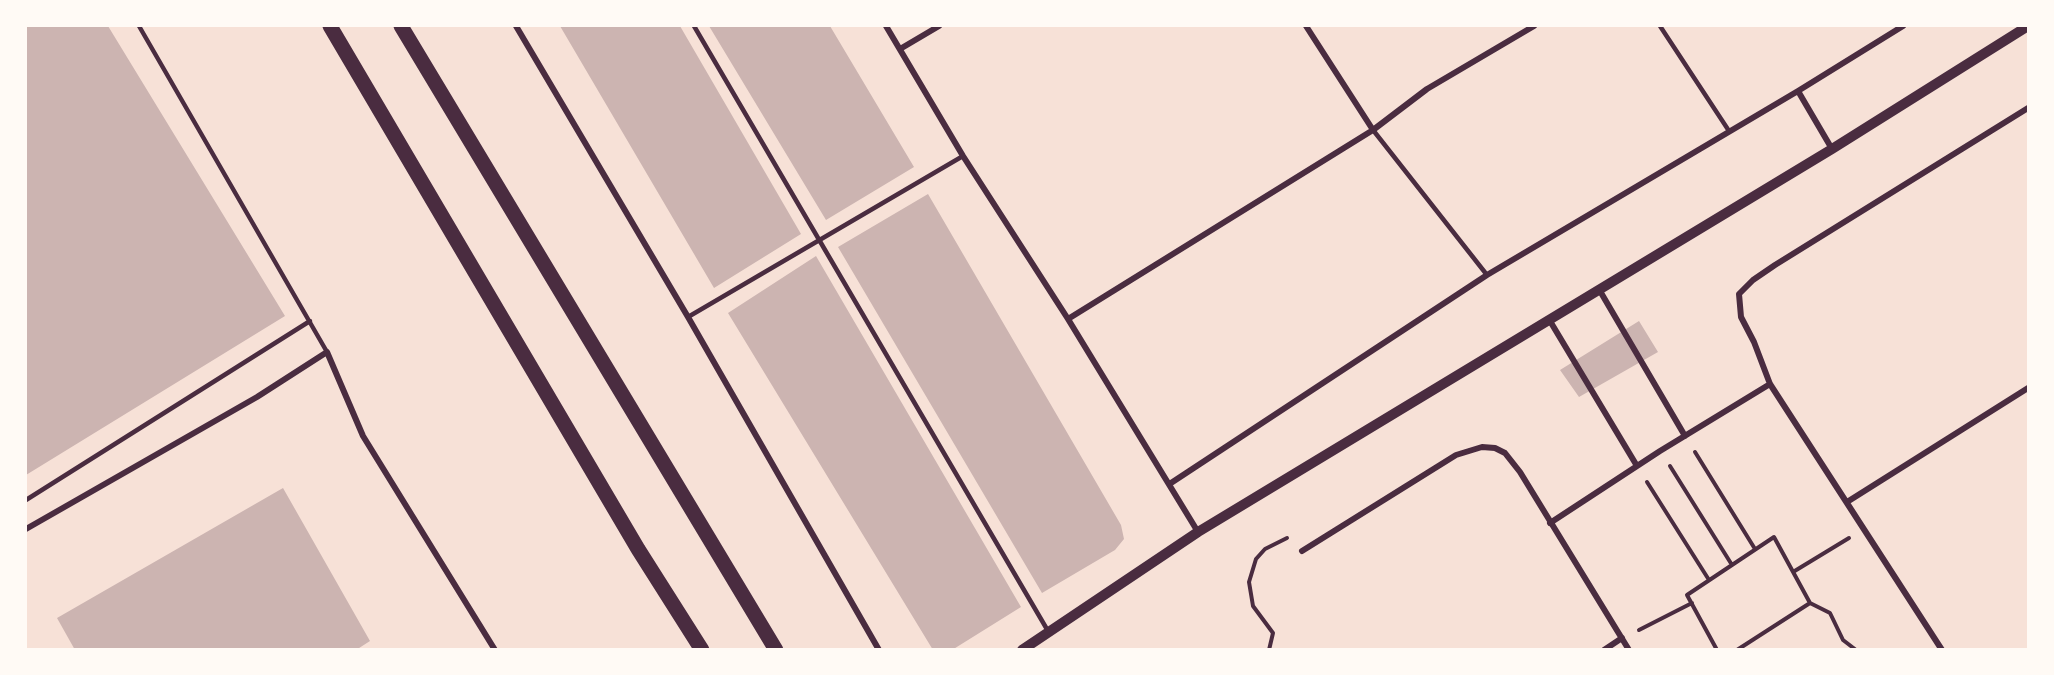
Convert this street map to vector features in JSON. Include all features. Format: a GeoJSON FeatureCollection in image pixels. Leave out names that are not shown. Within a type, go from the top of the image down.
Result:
{"type":"FeatureCollection","features":[{"type":"Feature","properties":{"kind":"main road"},"geometry":{"type":"LineString","coordinates":[[330,26],[697,645]]}},
{"type":"Feature","properties":{"kind":"main road"},"geometry":{"type":"LineString","coordinates":[[402,26],[776,650]]}},
{"type":"Feature","properties":{"kind":"street"},"geometry":{"type":"LineString","coordinates":[[516,26],[688,317],[879,650]]}},
{"type":"Feature","properties":{"kind":"street"},"geometry":{"type":"LineString","coordinates":[[886,26],[963,156],[1171,483],[1198,532]]}},
{"type":"Feature","properties":{"kind":"street"},"geometry":{"type":"LineString","coordinates":[[900,49],[939,26]]}},
{"type":"Feature","properties":{"kind":"street"},"geometry":{"type":"LineString","coordinates":[[1306,26],[1373,130]]}},
{"type":"Feature","properties":{"kind":"street"},"geometry":{"type":"LineString","coordinates":[[1068,319],[1373,130],[1428,89],[1534,26]]}},
{"type":"Feature","properties":{"kind":"street"},"geometry":{"type":"LineString","coordinates":[[1171,483],[1487,275],[1798,91],[1903,26]]}},
{"type":"Feature","properties":{"kind":"street"},"geometry":{"type":"LineString","coordinates":[[1022,650],[1198,532],[1600,291],[2028,26]]}},
{"type":"Feature","properties":{"kind":"street"},"geometry":{"type":"LineString","coordinates":[[1798,91],[1832,149]]}},
{"type":"Feature","properties":{"kind":"street"},"geometry":{"type":"LineString","coordinates":[[1942,650],[1770,384],[1754,342],[1740,317],[1739,294],[1753,280],[2028,108]]}},
{"type":"Feature","properties":{"kind":"street"},"geometry":{"type":"LineString","coordinates":[[1600,291],[1685,436]]}},
{"type":"Feature","properties":{"kind":"street"},"geometry":{"type":"LineString","coordinates":[[1550,321],[1637,466]]}},
{"type":"Feature","properties":{"kind":"street"},"geometry":{"type":"LineString","coordinates":[[26,529],[257,397],[327,352],[363,436],[495,650]]}},
{"type":"Feature","properties":{"kind":"street"},"geometry":{"type":"LineString","coordinates":[[1550,523],[1660,451],[1770,384]]}},
{"type":"Feature","properties":{"kind":"street"},"geometry":{"type":"LineString","coordinates":[[1847,502],[2028,388]]}},
{"type":"Feature","properties":{"kind":"street"},"geometry":{"type":"LineString","coordinates":[[1302,551],[1456,455],[1482,447],[1505,453],[1629,650]]}},
{"type":"Feature","properties":{"kind":"street"},"geometry":{"type":"LineString","coordinates":[[1604,650],[1622,638]]}},
{"type":"Feature","properties":{"kind":"lane"},"geometry":{"type":"LineString","coordinates":[[139,26],[327,352]]}},
{"type":"Feature","properties":{"kind":"lane"},"geometry":{"type":"LineString","coordinates":[[694,26],[1048,631]]}},
{"type":"Feature","properties":{"kind":"lane"},"geometry":{"type":"LineString","coordinates":[[1660,26],[1729,131]]}},
{"type":"Feature","properties":{"kind":"lane"},"geometry":{"type":"LineString","coordinates":[[1373,130],[1487,275]]}},
{"type":"Feature","properties":{"kind":"lane"},"geometry":{"type":"LineString","coordinates":[[688,317],[963,156]]}},
{"type":"Feature","properties":{"kind":"lane"},"geometry":{"type":"LineString","coordinates":[[26,500],[310,321]]}},
{"type":"Feature","properties":{"kind":"path"},"geometry":{"type":"LineString","coordinates":[[1685,436],[1755,549]]}},
{"type":"Feature","properties":{"kind":"path"},"geometry":{"type":"LineString","coordinates":[[1660,451],[1732,565]]}},
{"type":"Feature","properties":{"kind":"path"},"geometry":{"type":"LineString","coordinates":[[1637,466],[1709,580]]}},
{"type":"Feature","properties":{"kind":"path"},"geometry":{"type":"LineString","coordinates":[[1793,572],[1865,529]]}},
{"type":"Feature","properties":{"kind":"path"},"geometry":{"type":"LineString","coordinates":[[1269,650],[1273,633],[1253,606],[1250,596],[1251,569],[1265,549],[1292,535],[1302,551]]}},
{"type":"Feature","properties":{"kind":"path"},"geometry":{"type":"LineString","coordinates":[[1717,650],[1686,595],[1774,537],[1810,603],[1830,613],[1843,640],[1856,650]]}},
{"type":"Feature","properties":{"kind":"path"},"geometry":{"type":"LineString","coordinates":[[1622,638],[1692,603]]}},
{"type":"Feature","properties":{"kind":"path"},"geometry":{"type":"LineString","coordinates":[[1737,650],[1810,603]]}},
{"type":"Feature","properties":{"kind":"building"},"geometry":{"type":"Polygon","coordinates":[[[26,26],[108,26],[285,316],[26,475],[26,26]]]}},
{"type":"Feature","properties":{"kind":"building"},"geometry":{"type":"Polygon","coordinates":[[[560,26],[680,26],[801,234],[714,288],[560,26]]]}},
{"type":"Feature","properties":{"kind":"building"},"geometry":{"type":"Polygon","coordinates":[[[709,26],[830,26],[914,167],[826,220],[709,26]]]}},
{"type":"Feature","properties":{"kind":"building"},"geometry":{"type":"Polygon","coordinates":[[[928,194],[1121,525],[1124,539],[1115,550],[1042,593],[838,247],[928,194]]]}},
{"type":"Feature","properties":{"kind":"building"},"geometry":{"type":"Polygon","coordinates":[[[816,256],[1021,607],[952,650],[933,650],[728,313],[816,256]]]}},
{"type":"Feature","properties":{"kind":"building"},"geometry":{"type":"Polygon","coordinates":[[[1639,321],[1658,352],[1579,397],[1560,370],[1639,321]]]}},
{"type":"Feature","properties":{"kind":"building"},"geometry":{"type":"Polygon","coordinates":[[[283,488],[370,641],[356,650],[75,650],[57,618],[283,488]]]}}]}
